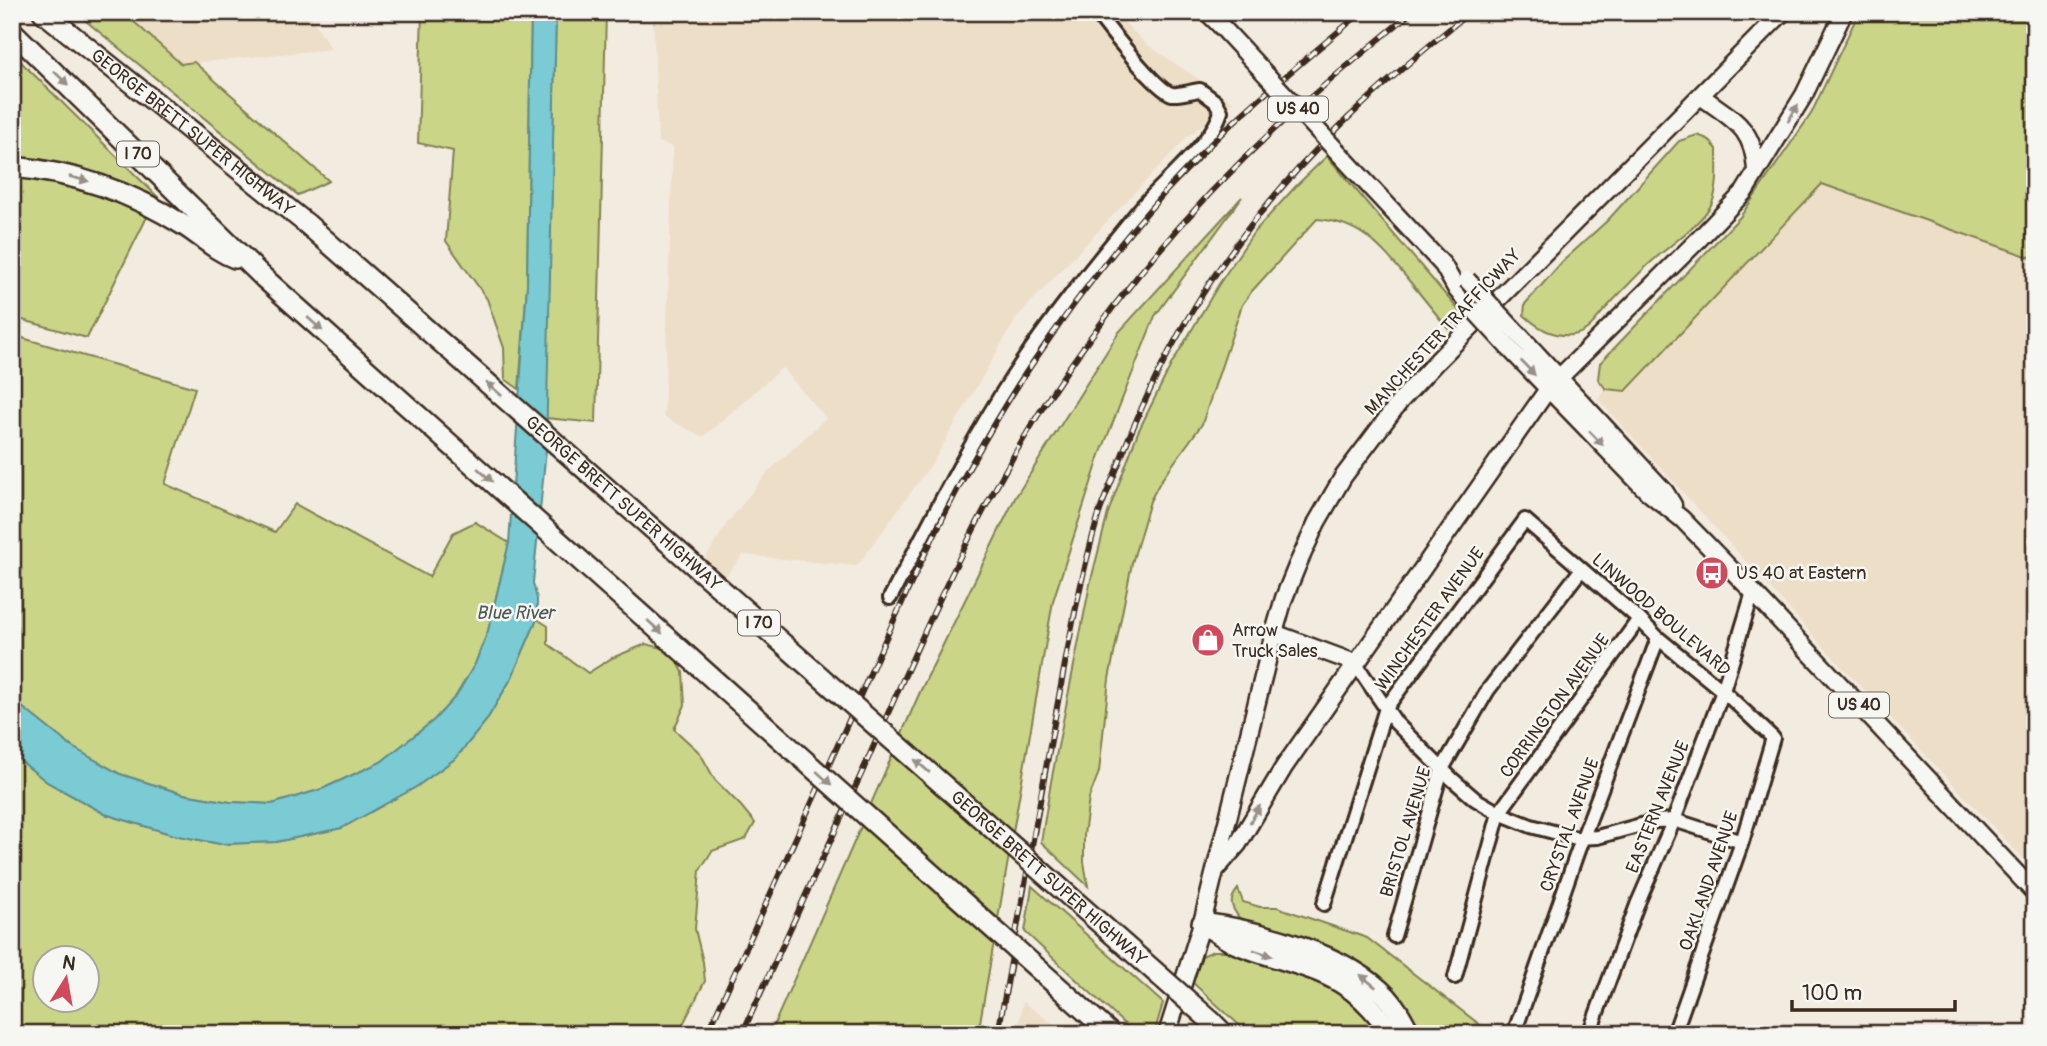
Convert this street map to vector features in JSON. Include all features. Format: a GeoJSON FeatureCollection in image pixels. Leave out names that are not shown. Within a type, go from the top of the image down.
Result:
{"type":"FeatureCollection","features":[{"type":"Feature","properties":{"kind":"highway","name":"GEORGE BRETT SUPER HIGHWAY"},"geometry":{"type":"LineString","coordinates":[[43,12],[307,224],[1218,1028]]}},
{"type":"Feature","properties":{"kind":"highway","name":"I 70"},"geometry":{"type":"LineString","coordinates":[[12,31],[264,278],[1111,1034]]}},
{"type":"Feature","properties":{"kind":"highway"},"geometry":{"type":"LineString","coordinates":[[12,167],[83,179],[112,189],[185,226],[221,253],[248,263]]}},
{"type":"Feature","properties":{"kind":"highway"},"geometry":{"type":"LineString","coordinates":[[1202,923],[1234,943],[1320,971],[1340,981],[1374,1008],[1391,1034]]}},
{"type":"Feature","properties":{"kind":"highway"},"geometry":{"type":"LineString","coordinates":[[1202,923],[1234,928],[1332,959],[1360,974],[1387,997],[1410,1034]]}},
{"type":"Feature","properties":{"kind":"main road","name":"US 40"},"geometry":{"type":"LineString","coordinates":[[1207,12],[1554,383],[1665,492],[1682,519],[2035,892]]}},
{"type":"Feature","properties":{"kind":"main road","name":"MANCHESTER TRAFFICWAY"},"geometry":{"type":"LineString","coordinates":[[1167,1034],[1202,923],[1273,633],[1284,598],[1317,522],[1343,477],[1370,439],[1439,359],[1783,12]]}},
{"type":"Feature","properties":{"kind":"main road"},"geometry":{"type":"LineString","coordinates":[[1216,870],[1238,844],[1284,767],[1355,663],[1554,383],[1744,192],[1804,94],[1844,12]]}},
{"type":"Feature","properties":{"kind":"main road"},"geometry":{"type":"LineString","coordinates":[[1701,96],[1738,124],[1749,137],[1756,152],[1756,171]]}},
{"type":"Feature","properties":{"kind":"main road"},"geometry":{"type":"LineString","coordinates":[[1273,633],[1355,663]]}},
{"type":"Feature","properties":{"kind":"street"},"geometry":{"type":"LineString","coordinates":[[890,598],[968,450],[1012,378],[1088,272],[1154,192],[1218,124],[1221,111],[1216,102],[1200,90],[1169,93],[1140,65],[1096,12]]}},
{"type":"Feature","properties":{"kind":"street","name":"LINWOOD BOULEVARD"},"geometry":{"type":"LineString","coordinates":[[1525,520],[1658,638],[1723,691],[1773,738]]}},
{"type":"Feature","properties":{"kind":"street","name":"WINCHESTER AVENUE"},"geometry":{"type":"LineString","coordinates":[[1324,904],[1386,708],[1525,520]]}},
{"type":"Feature","properties":{"kind":"street","name":"BRISTOL AVENUE"},"geometry":{"type":"LineString","coordinates":[[1394,936],[1442,769],[1488,690],[1581,570]]}},
{"type":"Feature","properties":{"kind":"street","name":"EASTERN AVENUE"},"geometry":{"type":"LineString","coordinates":[[1589,1034],[1637,905],[1674,820],[1723,691],[1753,592]]}},
{"type":"Feature","properties":{"kind":"street","name":"CORRINGTON AVENUE"},"geometry":{"type":"LineString","coordinates":[[1499,813],[1639,619]]}},
{"type":"Feature","properties":{"kind":"street","name":"CRYSTAL AVENUE"},"geometry":{"type":"LineString","coordinates":[[1517,1025],[1658,638]]}},
{"type":"Feature","properties":{"kind":"street"},"geometry":{"type":"LineString","coordinates":[[1355,663],[1396,723],[1475,799],[1499,813],[1531,826],[1583,838],[1597,837],[1656,821],[1674,820],[1742,842]]}},
{"type":"Feature","properties":{"kind":"street","name":"OAKLAND AVENUE"},"geometry":{"type":"LineString","coordinates":[[1674,1034],[1742,842],[1773,738]]}},
{"type":"Feature","properties":{"kind":"street"},"geometry":{"type":"LineString","coordinates":[[1455,977],[1499,813]]}},
{"type":"Feature","properties":{"kind":"shaded area"},"geometry":{"type":"Polygon","coordinates":[[[123,12],[308,12],[331,49],[181,64],[123,12]]]}},
{"type":"Feature","properties":{"kind":"shaded area"},"geometry":{"type":"Polygon","coordinates":[[[653,12],[1114,12],[1146,44],[1233,102],[1188,136],[1017,317],[933,462],[857,566],[743,555],[723,579],[703,562],[728,522],[767,473],[826,418],[782,368],[703,437],[664,417],[673,147],[658,142],[653,12]]]}},
{"type":"Feature","properties":{"kind":"shaded area"},"geometry":{"type":"Polygon","coordinates":[[[1822,183],[2035,259],[2035,871],[1832,656],[1598,399],[1606,389],[1626,391],[1822,183]]]}},
{"type":"Feature","properties":{"kind":"shaded area"},"geometry":{"type":"Polygon","coordinates":[[[1023,1002],[1067,1034],[1017,1034],[1023,1002]]]}},
{"type":"Feature","properties":{"kind":"green space"},"geometry":{"type":"Polygon","coordinates":[[[75,12],[123,12],[181,64],[194,62],[329,181],[298,195],[75,12]]]}},
{"type":"Feature","properties":{"kind":"green space"},"geometry":{"type":"Polygon","coordinates":[[[422,12],[531,12],[527,285],[519,389],[505,379],[504,348],[487,299],[446,241],[453,151],[418,143],[422,12]]]}},
{"type":"Feature","properties":{"kind":"green space"},"geometry":{"type":"Polygon","coordinates":[[[556,12],[606,12],[596,423],[546,418],[556,12]]]}},
{"type":"Feature","properties":{"kind":"green space"},"geometry":{"type":"Polygon","coordinates":[[[1859,12],[2035,12],[2035,259],[1822,184],[1626,391],[1606,389],[1598,379],[1600,363],[1740,217],[1811,114],[1859,12]]]}},
{"type":"Feature","properties":{"kind":"green space"},"geometry":{"type":"Polygon","coordinates":[[[12,53],[175,214],[12,162],[12,53]]]}},
{"type":"Feature","properties":{"kind":"green space"},"geometry":{"type":"Polygon","coordinates":[[[1697,135],[1708,139],[1717,149],[1716,190],[1712,203],[1701,219],[1644,268],[1584,331],[1572,335],[1551,333],[1524,315],[1525,304],[1562,262],[1608,220],[1679,141],[1697,135]]]}},
{"type":"Feature","properties":{"kind":"green space"},"geometry":{"type":"Polygon","coordinates":[[[1327,156],[1462,314],[1448,329],[1378,246],[1357,230],[1317,219],[1242,305],[1202,424],[1160,482],[1150,501],[1132,563],[1109,679],[1099,772],[1089,798],[1084,835],[1084,862],[1088,886],[1041,842],[1090,584],[1108,513],[1138,432],[1171,365],[1219,284],[1254,232],[1327,156]]]}},
{"type":"Feature","properties":{"kind":"green space"},"geometry":{"type":"Polygon","coordinates":[[[12,174],[22,174],[108,196],[149,213],[87,338],[12,317],[12,174]]]}},
{"type":"Feature","properties":{"kind":"green space"},"geometry":{"type":"Polygon","coordinates":[[[1242,197],[1155,316],[1100,455],[1053,601],[978,1034],[770,1034],[920,692],[1015,498],[1119,332],[1242,197]]]}},
{"type":"Feature","properties":{"kind":"green space"},"geometry":{"type":"Polygon","coordinates":[[[12,335],[195,388],[165,484],[275,532],[295,504],[429,577],[453,533],[475,522],[509,543],[488,631],[475,664],[456,696],[434,720],[381,762],[322,789],[272,804],[230,802],[183,794],[120,774],[72,747],[12,699],[12,335]]]}},
{"type":"Feature","properties":{"kind":"green space"},"geometry":{"type":"Polygon","coordinates":[[[537,619],[548,626],[548,644],[588,673],[612,658],[646,644],[671,650],[683,672],[685,705],[674,729],[700,753],[715,780],[755,823],[746,839],[712,851],[700,870],[695,929],[705,981],[678,1034],[12,1034],[12,754],[47,782],[105,814],[174,835],[220,844],[276,842],[341,828],[416,787],[456,758],[486,721],[512,677],[537,619]]]}},
{"type":"Feature","properties":{"kind":"green space"},"geometry":{"type":"Polygon","coordinates":[[[1032,886],[1163,1003],[1154,1034],[1135,1034],[1025,932],[1032,886]]]}},
{"type":"Feature","properties":{"kind":"green space"},"geometry":{"type":"Polygon","coordinates":[[[1238,889],[1243,902],[1260,907],[1277,907],[1367,938],[1492,1034],[1419,1034],[1384,990],[1354,961],[1332,949],[1240,919],[1232,904],[1238,889]]]}},
{"type":"Feature","properties":{"kind":"green space"},"geometry":{"type":"Polygon","coordinates":[[[1213,951],[1226,951],[1312,978],[1350,998],[1381,1034],[1249,1034],[1193,983],[1202,956],[1213,951]]]}},
{"type":"Feature","properties":{"kind":"water","name":"Blue River"},"geometry":{"type":"Polygon","coordinates":[[[531,12],[556,12],[546,449],[533,583],[537,599],[537,619],[512,677],[486,721],[456,758],[416,787],[342,828],[276,842],[220,844],[174,835],[105,814],[47,782],[12,754],[12,699],[72,747],[120,774],[183,794],[230,802],[272,804],[322,789],[381,762],[434,720],[456,696],[475,664],[488,631],[509,543],[527,285],[531,12]]]}},
{"type":"Feature","properties":{"kind":"railway"},"geometry":{"type":"LineString","coordinates":[[707,1034],[898,611],[959,487],[1005,406],[1074,304],[1172,184],[1226,129],[1362,12]]}},
{"type":"Feature","properties":{"kind":"railway"},"geometry":{"type":"LineString","coordinates":[[742,1034],[933,614],[982,514],[1037,416],[1116,304],[1194,211],[1295,110],[1412,12]]}},
{"type":"Feature","properties":{"kind":"railway"},"geometry":{"type":"LineString","coordinates":[[998,1034],[1084,570],[1100,511],[1141,409],[1202,295],[1263,209],[1346,120],[1470,12]]}},
{"type":"Feature","properties":{"kind":"place","name":"US 40 at Eastern"},"geometry":{"type":"Point","coordinates":[1712,573]}},
{"type":"Feature","properties":{"kind":"place","name":"Arrow Truck Sales"},"geometry":{"type":"Point","coordinates":[1208,640]}}]}
